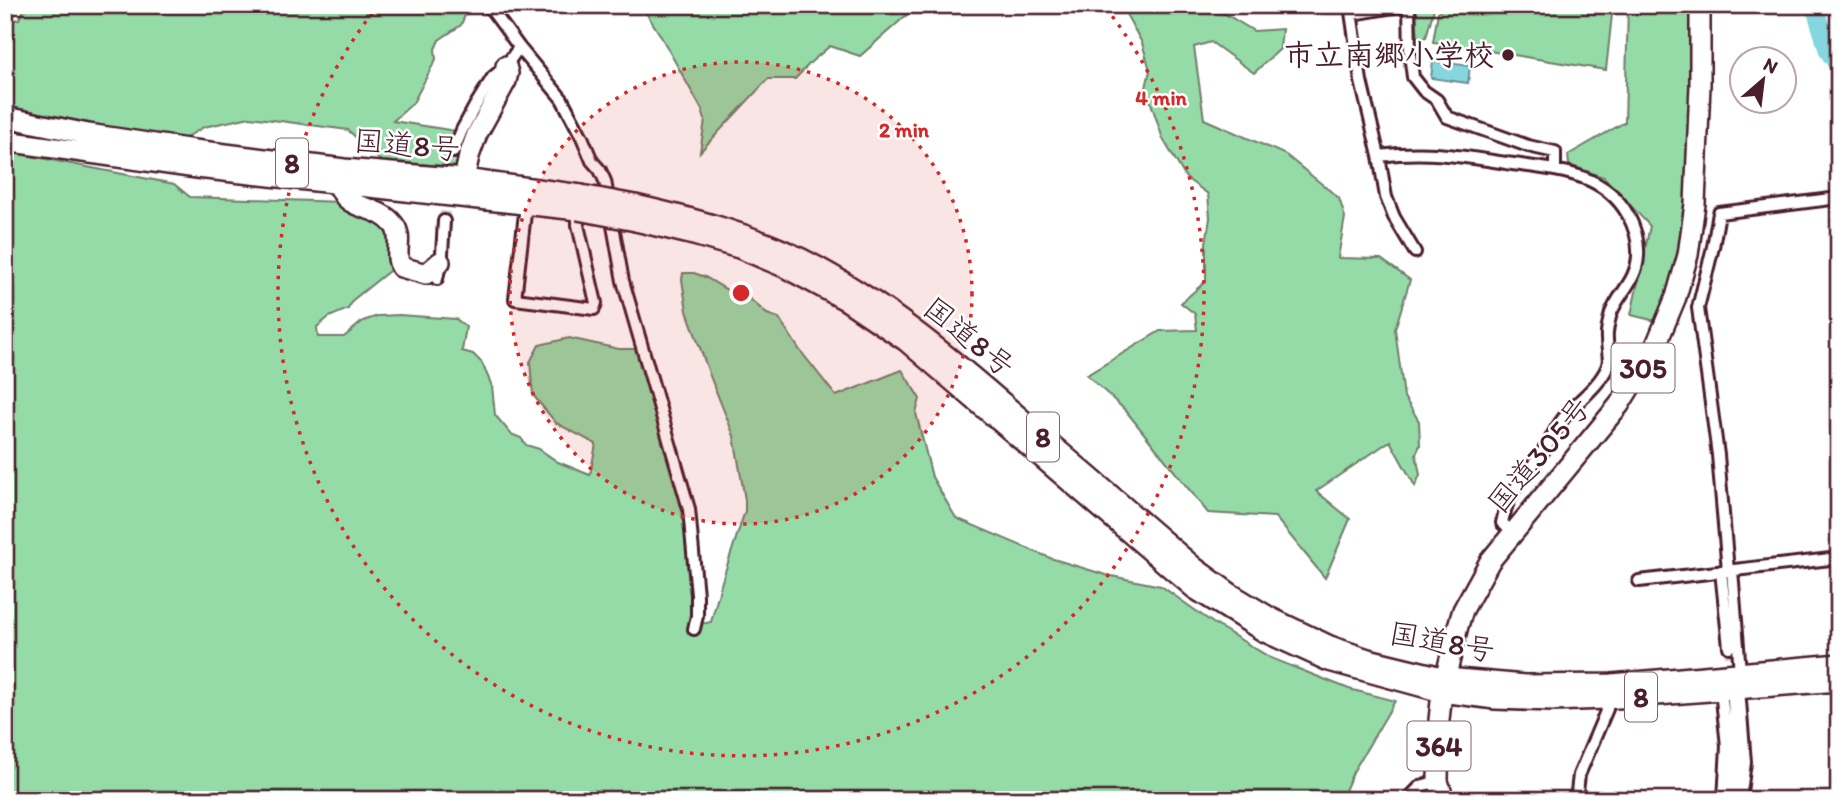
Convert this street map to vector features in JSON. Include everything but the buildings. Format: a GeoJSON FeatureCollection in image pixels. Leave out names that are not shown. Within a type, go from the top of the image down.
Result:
{"type":"FeatureCollection","features":[{"type":"Feature","properties":{"kind":"highway","name":"国道305号"},"geometry":{"type":"LineString","coordinates":[[1444,685],[1463,610],[1490,561],[1619,405],[1657,345],[1676,297],[1688,254],[1695,204],[1700,5]]}},
{"type":"Feature","properties":{"kind":"highway"},"geometry":{"type":"LineString","coordinates":[[464,179],[477,134],[506,81],[506,66]]}},
{"type":"Feature","properties":{"kind":"highway","name":"国道8号"},"geometry":{"type":"LineString","coordinates":[[5,117],[88,134],[194,150],[344,169],[464,179],[580,203],[713,224],[748,236],[801,258],[891,313],[971,375],[1195,568],[1231,594],[1269,617],[1330,646],[1444,685],[1495,699],[1552,701],[1839,681]]}},
{"type":"Feature","properties":{"kind":"highway","name":"国道8号"},"geometry":{"type":"LineString","coordinates":[[5,141],[197,168],[526,205],[580,203]]}},
{"type":"Feature","properties":{"kind":"highway"},"geometry":{"type":"LineString","coordinates":[[337,183],[346,198],[379,212],[394,225],[399,238],[398,262],[401,267],[426,274],[439,270]]}},
{"type":"Feature","properties":{"kind":"highway","name":"国道8号"},"geometry":{"type":"LineString","coordinates":[[1444,685],[1612,684],[1733,688],[1839,664]]}},
{"type":"Feature","properties":{"kind":"highway","name":"364"},"geometry":{"type":"LineString","coordinates":[[1441,790],[1439,720],[1444,685]]}},
{"type":"Feature","properties":{"kind":"street"},"geometry":{"type":"LineString","coordinates":[[488,5],[562,99],[592,161],[605,181],[623,281],[689,509],[697,600],[694,629]]}},
{"type":"Feature","properties":{"kind":"street"},"geometry":{"type":"LineString","coordinates":[[1415,252],[1394,218],[1386,197],[1379,156],[1360,81],[1351,9],[1407,5],[1413,77],[1424,92],[1437,100],[1447,117],[1528,146],[1555,152],[1556,170]]}},
{"type":"Feature","properties":{"kind":"street"},"geometry":{"type":"LineString","coordinates":[[453,152],[462,130],[493,77],[506,66],[519,47]]}},
{"type":"Feature","properties":{"kind":"street"},"geometry":{"type":"LineString","coordinates":[[1379,156],[1437,153],[1582,176],[1612,194],[1635,228],[1637,269],[1615,305],[1610,319],[1606,339],[1610,359],[1604,374],[1564,416],[1543,452],[1532,463],[1512,493],[1505,506],[1502,523],[1513,532]]}},
{"type":"Feature","properties":{"kind":"street"},"geometry":{"type":"LineString","coordinates":[[1733,800],[1737,759],[1727,571],[1718,455],[1698,308],[1719,213],[1839,198]]}},
{"type":"Feature","properties":{"kind":"street"},"geometry":{"type":"LineString","coordinates":[[526,205],[515,299],[594,309],[596,303],[578,225],[580,203]]}},
{"type":"Feature","properties":{"kind":"street"},"geometry":{"type":"LineString","coordinates":[[439,270],[444,221]]}},
{"type":"Feature","properties":{"kind":"street"},"geometry":{"type":"LineString","coordinates":[[1639,581],[1839,558]]}},
{"type":"Feature","properties":{"kind":"street"},"geometry":{"type":"LineString","coordinates":[[1727,571],[1729,647]]}},
{"type":"Feature","properties":{"kind":"street"},"geometry":{"type":"LineString","coordinates":[[1724,800],[1733,688]]}},
{"type":"Feature","properties":{"kind":"street"},"geometry":{"type":"LineString","coordinates":[[1733,688],[1745,762],[1740,800]]}},
{"type":"Feature","properties":{"kind":"street"},"geometry":{"type":"LineString","coordinates":[[1576,800],[1579,775],[1607,709],[1605,699]]}},
{"type":"Feature","properties":{"kind":"street"},"geometry":{"type":"LineString","coordinates":[[1407,800],[1421,786],[1441,790]]}},
{"type":"Feature","properties":{"kind":"green space"},"geometry":{"type":"Polygon","coordinates":[[[27,5],[469,5],[461,25],[439,40],[435,49],[436,59],[413,103],[393,121],[456,131],[447,153],[463,161],[459,167],[381,161],[348,130],[250,117],[204,127],[180,141],[5,106],[5,22],[19,19],[27,5]]]}},
{"type":"Feature","properties":{"kind":"green space"},"geometry":{"type":"Polygon","coordinates":[[[641,5],[918,5],[860,56],[830,46],[795,79],[768,79],[700,152],[705,120],[702,110],[641,5]]]}},
{"type":"Feature","properties":{"kind":"green space"},"geometry":{"type":"Polygon","coordinates":[[[1121,5],[1210,5],[1254,31],[1282,29],[1280,49],[1254,73],[1211,42],[1194,47],[1204,119],[1286,155],[1339,198],[1345,217],[1338,258],[1381,259],[1410,280],[1395,329],[1404,397],[1419,421],[1420,445],[1416,454],[1420,475],[1415,486],[1390,441],[1316,491],[1350,519],[1325,578],[1275,517],[1208,513],[1126,411],[1087,375],[1160,331],[1197,330],[1195,314],[1181,303],[1206,281],[1206,243],[1210,218],[1208,194],[1186,178],[1163,139],[1146,88],[1150,70],[1142,43],[1121,5]]]}},
{"type":"Feature","properties":{"kind":"green space"},"geometry":{"type":"Polygon","coordinates":[[[1435,5],[1426,37],[1418,38],[1416,7],[1435,5]]]}},
{"type":"Feature","properties":{"kind":"green space"},"geometry":{"type":"Polygon","coordinates":[[[1447,5],[1613,5],[1606,70],[1433,42],[1438,12],[1447,5]]]}},
{"type":"Feature","properties":{"kind":"green space"},"geometry":{"type":"Polygon","coordinates":[[[1628,5],[1698,5],[1692,200],[1660,322],[1631,315],[1650,226],[1604,177],[1569,165],[1568,155],[1625,122],[1628,5]]]}},
{"type":"Feature","properties":{"kind":"green space"},"geometry":{"type":"Polygon","coordinates":[[[5,151],[174,184],[190,197],[343,202],[359,207],[394,234],[394,267],[354,299],[348,309],[329,317],[317,327],[318,337],[344,337],[363,321],[378,316],[456,319],[466,327],[462,351],[473,354],[482,363],[492,386],[495,415],[511,434],[558,462],[590,475],[596,444],[556,423],[533,395],[530,362],[539,345],[569,338],[619,349],[635,349],[656,398],[687,520],[695,618],[701,624],[711,622],[745,511],[745,500],[734,436],[687,311],[683,273],[705,277],[750,299],[767,314],[779,318],[799,349],[836,396],[902,370],[920,399],[916,413],[932,477],[956,518],[1050,558],[1106,575],[1161,586],[1213,623],[1271,658],[1349,689],[1395,701],[1353,772],[1341,800],[5,800],[5,151]]]}},
{"type":"Feature","properties":{"kind":"water"},"geometry":{"type":"Polygon","coordinates":[[[1433,61],[1470,66],[1468,83],[1431,78],[1433,61]]]}},
{"type":"Feature","properties":{"kind":"waterway"},"geometry":{"type":"LineString","coordinates":[[1814,5],[1828,51],[1839,67]]}},
{"type":"Feature","properties":{"kind":"tunnel"},"geometry":{"type":"LineString","coordinates":[[444,221],[453,152]]}},
{"type":"Feature","properties":{"kind":"tunnel"},"geometry":{"type":"LineString","coordinates":[[1729,647],[1731,676]]}},
{"type":"Feature","properties":{"kind":"place","name":"市立南郷小学校"},"geometry":{"type":"Point","coordinates":[1508,55]}}]}
